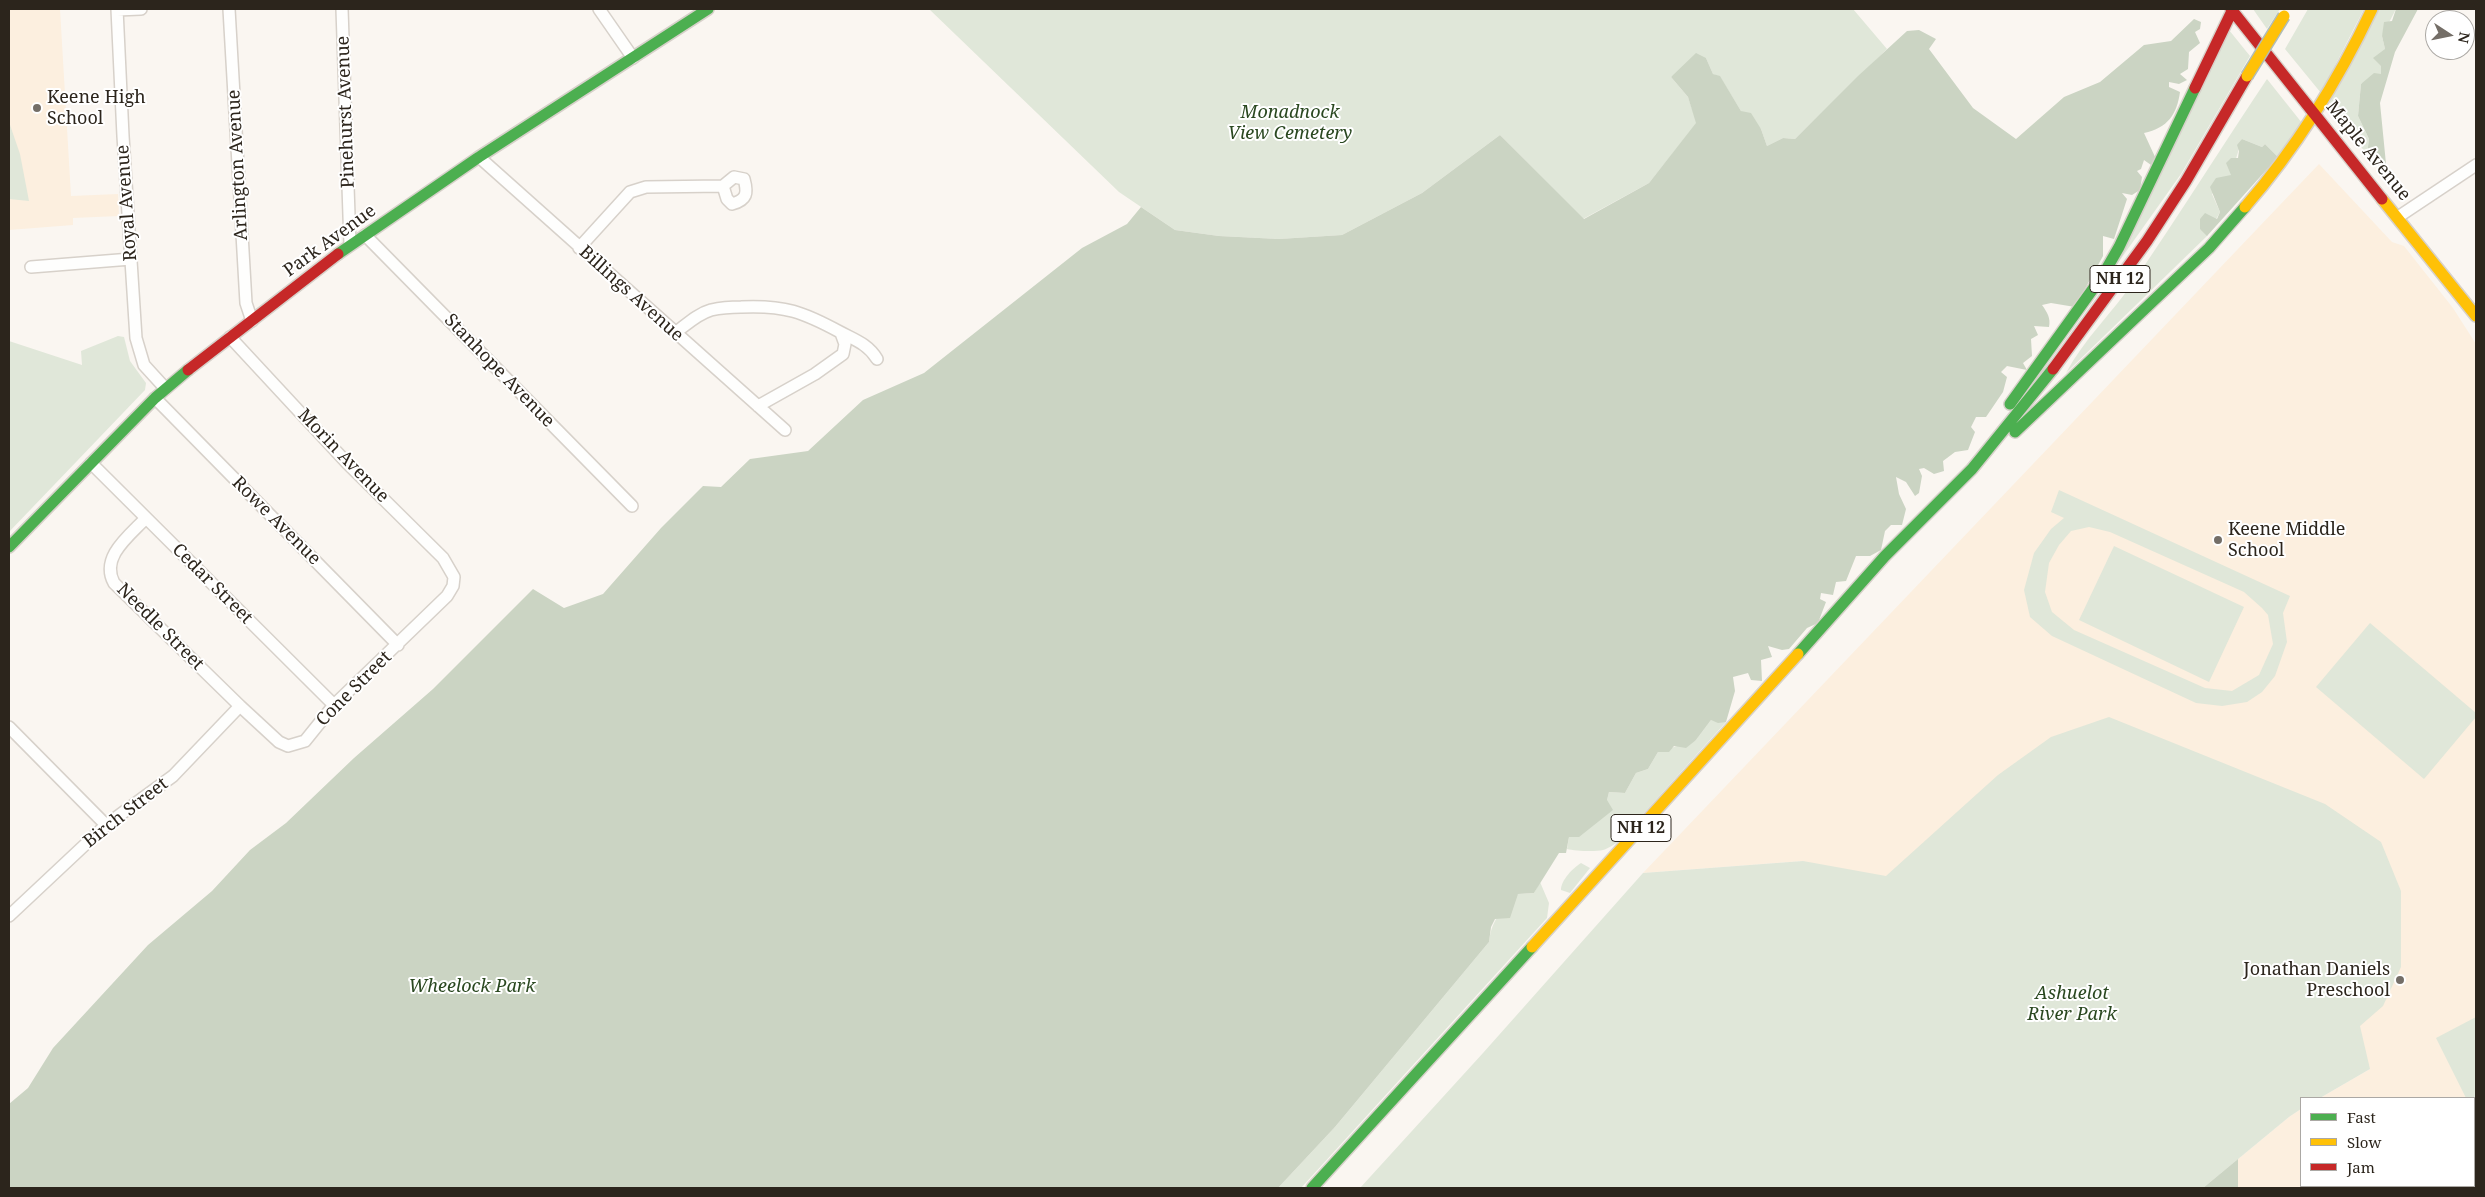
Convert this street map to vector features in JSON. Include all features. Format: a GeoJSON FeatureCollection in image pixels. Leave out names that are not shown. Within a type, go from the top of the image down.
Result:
{"type":"FeatureCollection","features":[{"type":"Feature","properties":{"kind":"main road","name":"Park Avenue"},"geometry":{"type":"LineString","coordinates":[[9,547],[164,388],[230,337],[350,245],[479,157],[708,9]]}},
{"type":"Feature","properties":{"kind":"main road"},"geometry":{"type":"LineString","coordinates":[[1972,469],[2021,388],[2103,275],[2119,247],[2232,9]]}},
{"type":"Feature","properties":{"kind":"main road","name":"Maple Avenue"},"geometry":{"type":"LineString","coordinates":[[2232,9],[2476,316]]}},
{"type":"Feature","properties":{"kind":"main road"},"geometry":{"type":"LineString","coordinates":[[1972,469],[2023,426],[2235,221],[2315,114],[2341,71],[2372,9]]}},
{"type":"Feature","properties":{"kind":"main road","name":"NH 12"},"geometry":{"type":"LineString","coordinates":[[1312,1188],[1695,770],[1885,556],[1972,469],[2058,363],[2147,241],[2186,181],[2286,12]]}},
{"type":"Feature","properties":{"kind":"street"},"geometry":{"type":"LineString","coordinates":[[117,10],[141,9]]}},
{"type":"Feature","properties":{"kind":"street","name":"Arlington Avenue"},"geometry":{"type":"LineString","coordinates":[[229,9],[246,303],[252,321]]}},
{"type":"Feature","properties":{"kind":"street","name":"Pinehurst Avenue"},"geometry":{"type":"LineString","coordinates":[[342,9],[350,245]]}},
{"type":"Feature","properties":{"kind":"street"},"geometry":{"type":"LineString","coordinates":[[599,9],[633,58]]}},
{"type":"Feature","properties":{"kind":"street","name":"Royal Avenue"},"geometry":{"type":"LineString","coordinates":[[117,10],[131,259],[139,353],[144,365],[164,388]]}},
{"type":"Feature","properties":{"kind":"street","name":"Billings Avenue"},"geometry":{"type":"LineString","coordinates":[[479,157],[785,430]]}},
{"type":"Feature","properties":{"kind":"street"},"geometry":{"type":"LineString","coordinates":[[2398,216],[2476,165]]}},
{"type":"Feature","properties":{"kind":"street"},"geometry":{"type":"LineString","coordinates":[[579,248],[630,192],[646,187],[724,186]]}},
{"type":"Feature","properties":{"kind":"street","name":"Stanhope Avenue"},"geometry":{"type":"LineString","coordinates":[[366,235],[632,506]]}},
{"type":"Feature","properties":{"kind":"street"},"geometry":{"type":"LineString","coordinates":[[31,267],[131,259]]}},
{"type":"Feature","properties":{"kind":"street"},"geometry":{"type":"LineString","coordinates":[[675,333],[697,317],[711,310],[760,306],[783,307],[820,320],[841,333],[860,341],[872,351],[877,359]]}},
{"type":"Feature","properties":{"kind":"street"},"geometry":{"type":"LineString","coordinates":[[758,406],[815,374],[843,354],[845,344],[841,333]]}},
{"type":"Feature","properties":{"kind":"street","name":"Morin Avenue"},"geometry":{"type":"LineString","coordinates":[[230,337],[347,462],[443,558],[454,576]]}},
{"type":"Feature","properties":{"kind":"street","name":"Rowe Avenue"},"geometry":{"type":"LineString","coordinates":[[154,398],[398,645]]}},
{"type":"Feature","properties":{"kind":"street","name":"Cedar Street"},"geometry":{"type":"LineString","coordinates":[[91,463],[334,705]]}},
{"type":"Feature","properties":{"kind":"street","name":"Needle Street"},"geometry":{"type":"LineString","coordinates":[[146,518],[112,558],[110,574],[114,583],[240,706]]}},
{"type":"Feature","properties":{"kind":"street","name":"Cone Street"},"geometry":{"type":"LineString","coordinates":[[240,706],[279,742],[288,746],[305,741],[334,705],[447,596],[453,586],[454,576]]}},
{"type":"Feature","properties":{"kind":"street","name":"Birch Street"},"geometry":{"type":"LineString","coordinates":[[9,916],[106,825],[173,776],[240,706]]}},
{"type":"Feature","properties":{"kind":"street"},"geometry":{"type":"LineString","coordinates":[[9,727],[106,825]]}},
{"type":"Feature","properties":{"kind":"shaded area","name":"Keene High School"},"geometry":{"type":"Polygon","coordinates":[[[9,9],[60,9],[71,196],[118,194],[119,216],[73,218],[73,225],[9,230],[9,9]]]}},
{"type":"Feature","properties":{"kind":"shaded area","name":"Keene Middle School"},"geometry":{"type":"Polygon","coordinates":[[[2319,164],[2392,242],[2404,246],[2453,308],[2476,344],[2476,1172],[2475,1097],[2322,1097],[2370,1069],[1887,937],[1803,861],[1643,873],[2319,164]]]}},
{"type":"Feature","properties":{"kind":"shaded area"},"geometry":{"type":"Polygon","coordinates":[[[2300,1110],[2300,1187],[2447,1187],[2238,1188],[2238,1159],[2300,1110]]]}},
{"type":"Feature","properties":{"kind":"green space","name":"Monadnock View Cemetery"},"geometry":{"type":"Polygon","coordinates":[[[929,9],[1853,9],[1887,49],[1795,139],[1783,138],[1767,146],[1761,129],[1741,111],[1720,77],[1713,74],[1706,58],[1671,77],[1688,97],[1697,123],[1649,183],[1583,219],[1500,135],[1422,193],[1342,235],[1279,239],[1219,236],[1175,230],[1119,192],[929,9]]]}},
{"type":"Feature","properties":{"kind":"green space"},"geometry":{"type":"Polygon","coordinates":[[[2253,9],[2280,9],[2267,29],[2253,9]]]}},
{"type":"Feature","properties":{"kind":"green space"},"geometry":{"type":"Polygon","coordinates":[[[2308,9],[2364,9],[2321,93],[2285,49],[2308,9]]]}},
{"type":"Feature","properties":{"kind":"green space"},"geometry":{"type":"Polygon","coordinates":[[[2376,9],[2396,9],[2382,36],[2385,49],[2381,74],[2361,84],[2358,116],[2369,139],[2367,155],[2329,102],[2376,9]]]}},
{"type":"Feature","properties":{"kind":"green space"},"geometry":{"type":"Polygon","coordinates":[[[2396,9],[2418,9],[2395,52],[2380,103],[2387,174],[2367,155],[2369,139],[2358,116],[2361,84],[2374,73],[2381,74],[2381,66],[2373,58],[2385,49],[2382,36],[2384,22],[2392,21],[2396,9]]]}},
{"type":"Feature","properties":{"kind":"green space","name":"Wheelock Park"},"geometry":{"type":"Polygon","coordinates":[[[2194,19],[2201,22],[2200,29],[2195,32],[2200,43],[2189,52],[2188,69],[2180,74],[2187,80],[2179,84],[2169,82],[2169,87],[2180,92],[2174,113],[2159,128],[2144,133],[2156,159],[2151,165],[2144,160],[2141,169],[2137,171],[2142,177],[2140,190],[2132,195],[2122,193],[2127,199],[2114,239],[2103,236],[2103,256],[2075,307],[2051,303],[2042,305],[2049,318],[2049,327],[2034,326],[2038,335],[2031,339],[2032,356],[2023,363],[2027,370],[2007,366],[2001,372],[2007,377],[2003,392],[1986,417],[1976,417],[1971,427],[1975,432],[1968,450],[1955,452],[1943,461],[1944,471],[1934,474],[1924,468],[1919,469],[1922,476],[1919,493],[1915,496],[1906,482],[1896,477],[1899,494],[1906,509],[1902,525],[1891,525],[1885,531],[1881,550],[1870,556],[1856,556],[1846,581],[1836,582],[1833,595],[1821,593],[1820,599],[1826,602],[1818,623],[1807,628],[1789,649],[1782,650],[1768,646],[1772,657],[1761,660],[1762,681],[1751,680],[1748,673],[1733,677],[1735,691],[1726,722],[1718,723],[1711,720],[1696,740],[1686,748],[1674,746],[1669,752],[1658,752],[1648,769],[1636,773],[1625,793],[1609,792],[1607,800],[1613,810],[1579,837],[1569,837],[1566,853],[1559,853],[1534,893],[1518,894],[1510,918],[1495,919],[1491,927],[1489,942],[1335,1127],[1278,1188],[9,1188],[9,1104],[28,1088],[53,1048],[148,945],[212,891],[250,850],[286,823],[354,758],[433,689],[533,589],[564,608],[603,594],[661,528],[703,486],[721,487],[750,459],[808,451],[863,400],[924,373],[1082,248],[1127,224],[1141,207],[1175,230],[1219,236],[1279,239],[1342,235],[1422,193],[1500,135],[1584,219],[1649,183],[1696,123],[1688,97],[1671,77],[1696,53],[1706,58],[1713,74],[1720,76],[1741,111],[1751,113],[1761,129],[1767,146],[1783,138],[1795,139],[1858,76],[1907,31],[1919,30],[1936,39],[1929,49],[1973,108],[2016,139],[2064,97],[2100,82],[2144,45],[2171,41],[2194,19]]]}},
{"type":"Feature","properties":{"kind":"green space"},"geometry":{"type":"Polygon","coordinates":[[[2229,30],[2250,56],[2181,174],[2103,284],[2229,30]]]}},
{"type":"Feature","properties":{"kind":"green space"},"geometry":{"type":"Polygon","coordinates":[[[2267,79],[2302,123],[2278,157],[2265,144],[2262,147],[2242,139],[2231,175],[2212,194],[2220,212],[2207,236],[2066,373],[2081,349],[2134,281],[2267,79]]]}},
{"type":"Feature","properties":{"kind":"green space"},"geometry":{"type":"Polygon","coordinates":[[[9,122],[20,154],[29,201],[9,199],[9,122]]]}},
{"type":"Feature","properties":{"kind":"green space"},"geometry":{"type":"Polygon","coordinates":[[[2242,139],[2262,147],[2265,144],[2278,157],[2207,236],[2200,229],[2200,219],[2205,213],[2217,219],[2220,212],[2210,187],[2216,178],[2231,175],[2226,163],[2231,158],[2238,158],[2239,151],[2237,145],[2242,139]]]}},
{"type":"Feature","properties":{"kind":"green space"},"geometry":{"type":"Polygon","coordinates":[[[118,336],[124,337],[130,361],[146,383],[145,390],[9,532],[9,341],[82,365],[81,351],[118,336]]]}},
{"type":"Feature","properties":{"kind":"green space"},"geometry":{"type":"Polygon","coordinates":[[[2059,490],[2290,596],[2283,613],[2287,642],[2275,676],[2262,692],[2247,702],[2222,706],[2196,703],[2052,636],[2030,617],[2024,590],[2034,553],[2051,529],[2064,518],[2051,512],[2059,490]],[[2089,527],[2071,531],[2059,545],[2049,563],[2045,592],[2052,612],[2074,630],[2205,688],[2232,691],[2259,675],[2273,644],[2268,615],[2262,608],[2244,592],[2110,532],[2089,527]]]}},
{"type":"Feature","properties":{"kind":"green space"},"geometry":{"type":"Polygon","coordinates":[[[2114,546],[2244,607],[2209,682],[2079,620],[2114,546]]]}},
{"type":"Feature","properties":{"kind":"green space"},"geometry":{"type":"Polygon","coordinates":[[[2370,623],[2476,713],[2476,717],[2424,779],[2316,687],[2370,623]]]}},
{"type":"Feature","properties":{"kind":"green space","name":"Ashuelot River Park"},"geometry":{"type":"Polygon","coordinates":[[[2109,717],[2325,804],[2381,842],[2401,891],[2401,967],[2383,1006],[2360,1026],[2370,1069],[2322,1097],[2300,1097],[2300,1110],[2203,1188],[1360,1188],[1643,873],[1803,861],[1886,876],[1998,775],[2051,737],[2109,717]]]}},
{"type":"Feature","properties":{"kind":"green space"},"geometry":{"type":"Polygon","coordinates":[[[1711,720],[1726,722],[1618,842],[1607,849],[1599,851],[1567,849],[1569,837],[1607,800],[1609,792],[1625,793],[1636,773],[1648,769],[1658,752],[1696,740],[1711,720]]]}},
{"type":"Feature","properties":{"kind":"green space"},"geometry":{"type":"Polygon","coordinates":[[[1581,863],[1590,868],[1570,893],[1561,890],[1563,882],[1568,875],[1581,863]]]}},
{"type":"Feature","properties":{"kind":"green space"},"geometry":{"type":"Polygon","coordinates":[[[1540,882],[1549,903],[1547,918],[1301,1188],[1278,1188],[1335,1127],[1489,942],[1495,921],[1503,910],[1518,894],[1534,893],[1540,882]]]}},
{"type":"Feature","properties":{"kind":"green space"},"geometry":{"type":"Polygon","coordinates":[[[2476,1017],[2476,1120],[2475,1097],[2466,1097],[2436,1038],[2476,1017]]]}},
{"type":"Feature","properties":{"kind":"green space"},"geometry":{"type":"Polygon","coordinates":[[[2238,1159],[2238,1188],[2203,1188],[2238,1159]]]}},
{"type":"Feature","properties":{"kind":"traffic: fast"},"geometry":{"type":"LineString","coordinates":[[338,254],[479,157],[708,9]]}},
{"type":"Feature","properties":{"kind":"traffic: fast"},"geometry":{"type":"LineString","coordinates":[[2010,404],[2103,275],[2119,247],[2195,88]]}},
{"type":"Feature","properties":{"kind":"traffic: fast"},"geometry":{"type":"LineString","coordinates":[[2015,432],[2209,248],[2245,207]]}},
{"type":"Feature","properties":{"kind":"traffic: fast"},"geometry":{"type":"LineString","coordinates":[[1798,654],[1885,556],[1972,469],[2053,369]]}},
{"type":"Feature","properties":{"kind":"traffic: fast"},"geometry":{"type":"LineString","coordinates":[[9,547],[155,398],[188,370]]}},
{"type":"Feature","properties":{"kind":"traffic: fast"},"geometry":{"type":"LineString","coordinates":[[1312,1188],[1532,947]]}},
{"type":"Feature","properties":{"kind":"traffic: slow"},"geometry":{"type":"LineString","coordinates":[[2245,207],[2299,137],[2331,87],[2372,9]]}},
{"type":"Feature","properties":{"kind":"traffic: slow"},"geometry":{"type":"LineString","coordinates":[[2247,76],[2284,16]]}},
{"type":"Feature","properties":{"kind":"traffic: slow"},"geometry":{"type":"LineString","coordinates":[[2382,199],[2476,316]]}},
{"type":"Feature","properties":{"kind":"traffic: slow"},"geometry":{"type":"LineString","coordinates":[[1532,947],[1798,654]]}},
{"type":"Feature","properties":{"kind":"traffic: jam"},"geometry":{"type":"LineString","coordinates":[[2231,9],[2382,199]]}},
{"type":"Feature","properties":{"kind":"traffic: jam"},"geometry":{"type":"LineString","coordinates":[[2195,88],[2233,9]]}},
{"type":"Feature","properties":{"kind":"traffic: jam"},"geometry":{"type":"LineString","coordinates":[[2053,369],[2147,241],[2186,181],[2247,76]]}},
{"type":"Feature","properties":{"kind":"traffic: jam"},"geometry":{"type":"LineString","coordinates":[[188,370],[338,254]]}},
{"type":"Feature","properties":{"kind":"place","name":"Keene High School"},"geometry":{"type":"Point","coordinates":[37,108]}},
{"type":"Feature","properties":{"kind":"place","name":"Keene Middle School"},"geometry":{"type":"Point","coordinates":[2218,540]}},
{"type":"Feature","properties":{"kind":"place","name":"Jonathan Daniels Preschool"},"geometry":{"type":"Point","coordinates":[2400,980]}}]}
